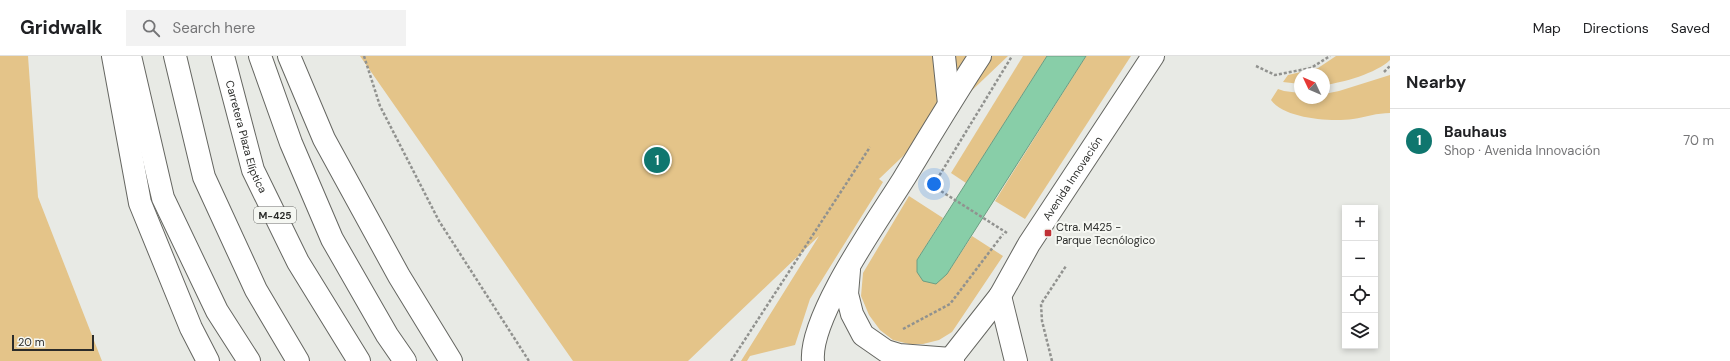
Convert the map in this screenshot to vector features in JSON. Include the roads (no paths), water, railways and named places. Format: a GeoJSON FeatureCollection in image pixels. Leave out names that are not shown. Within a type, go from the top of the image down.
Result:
{"type":"FeatureCollection","features":[{"type":"Feature","properties":{"kind":"main road"},"geometry":{"type":"LineString","coordinates":[[113,56],[140,203],[191,328],[208,361]]}},
{"type":"Feature","properties":{"kind":"main road"},"geometry":{"type":"LineString","coordinates":[[130,56],[163,198],[217,311],[249,361]]}},
{"type":"Feature","properties":{"kind":"main road"},"geometry":{"type":"LineString","coordinates":[[175,56],[204,177],[256,290],[298,361]]}},
{"type":"Feature","properties":{"kind":"main road","name":"Carretera Plaza Elíptica"},"geometry":{"type":"LineString","coordinates":[[223,56],[253,170],[298,262],[359,361]]}},
{"type":"Feature","properties":{"kind":"main road"},"geometry":{"type":"LineString","coordinates":[[260,56],[291,143],[332,239],[387,335],[405,361]]}},
{"type":"Feature","properties":{"kind":"main road"},"geometry":{"type":"LineString","coordinates":[[289,56],[324,139],[399,276],[451,361]]}},
{"type":"Feature","properties":{"kind":"main road"},"geometry":{"type":"LineString","coordinates":[[944,56],[949,104]]}},
{"type":"Feature","properties":{"kind":"main road","name":"Avenida Innovación"},"geometry":{"type":"LineString","coordinates":[[813,361],[812,350],[827,307],[850,265],[980,56]]}},
{"type":"Feature","properties":{"kind":"main road","name":"Avenida Innovación"},"geometry":{"type":"LineString","coordinates":[[850,265],[847,294],[852,314],[863,335],[886,351],[898,355],[951,360],[1000,296],[1035,234],[1153,56]]}},
{"type":"Feature","properties":{"kind":"main road"},"geometry":{"type":"LineString","coordinates":[[1000,296],[1016,361]]}},
{"type":"Feature","properties":{"kind":"place","name":"Bauhaus"},"geometry":{"type":"Point","coordinates":[657,160]}},
{"type":"Feature","properties":{"kind":"place","name":"Ctra. M425 - Parque Tecnólogico"},"geometry":{"type":"Point","coordinates":[1048,233]}}]}
